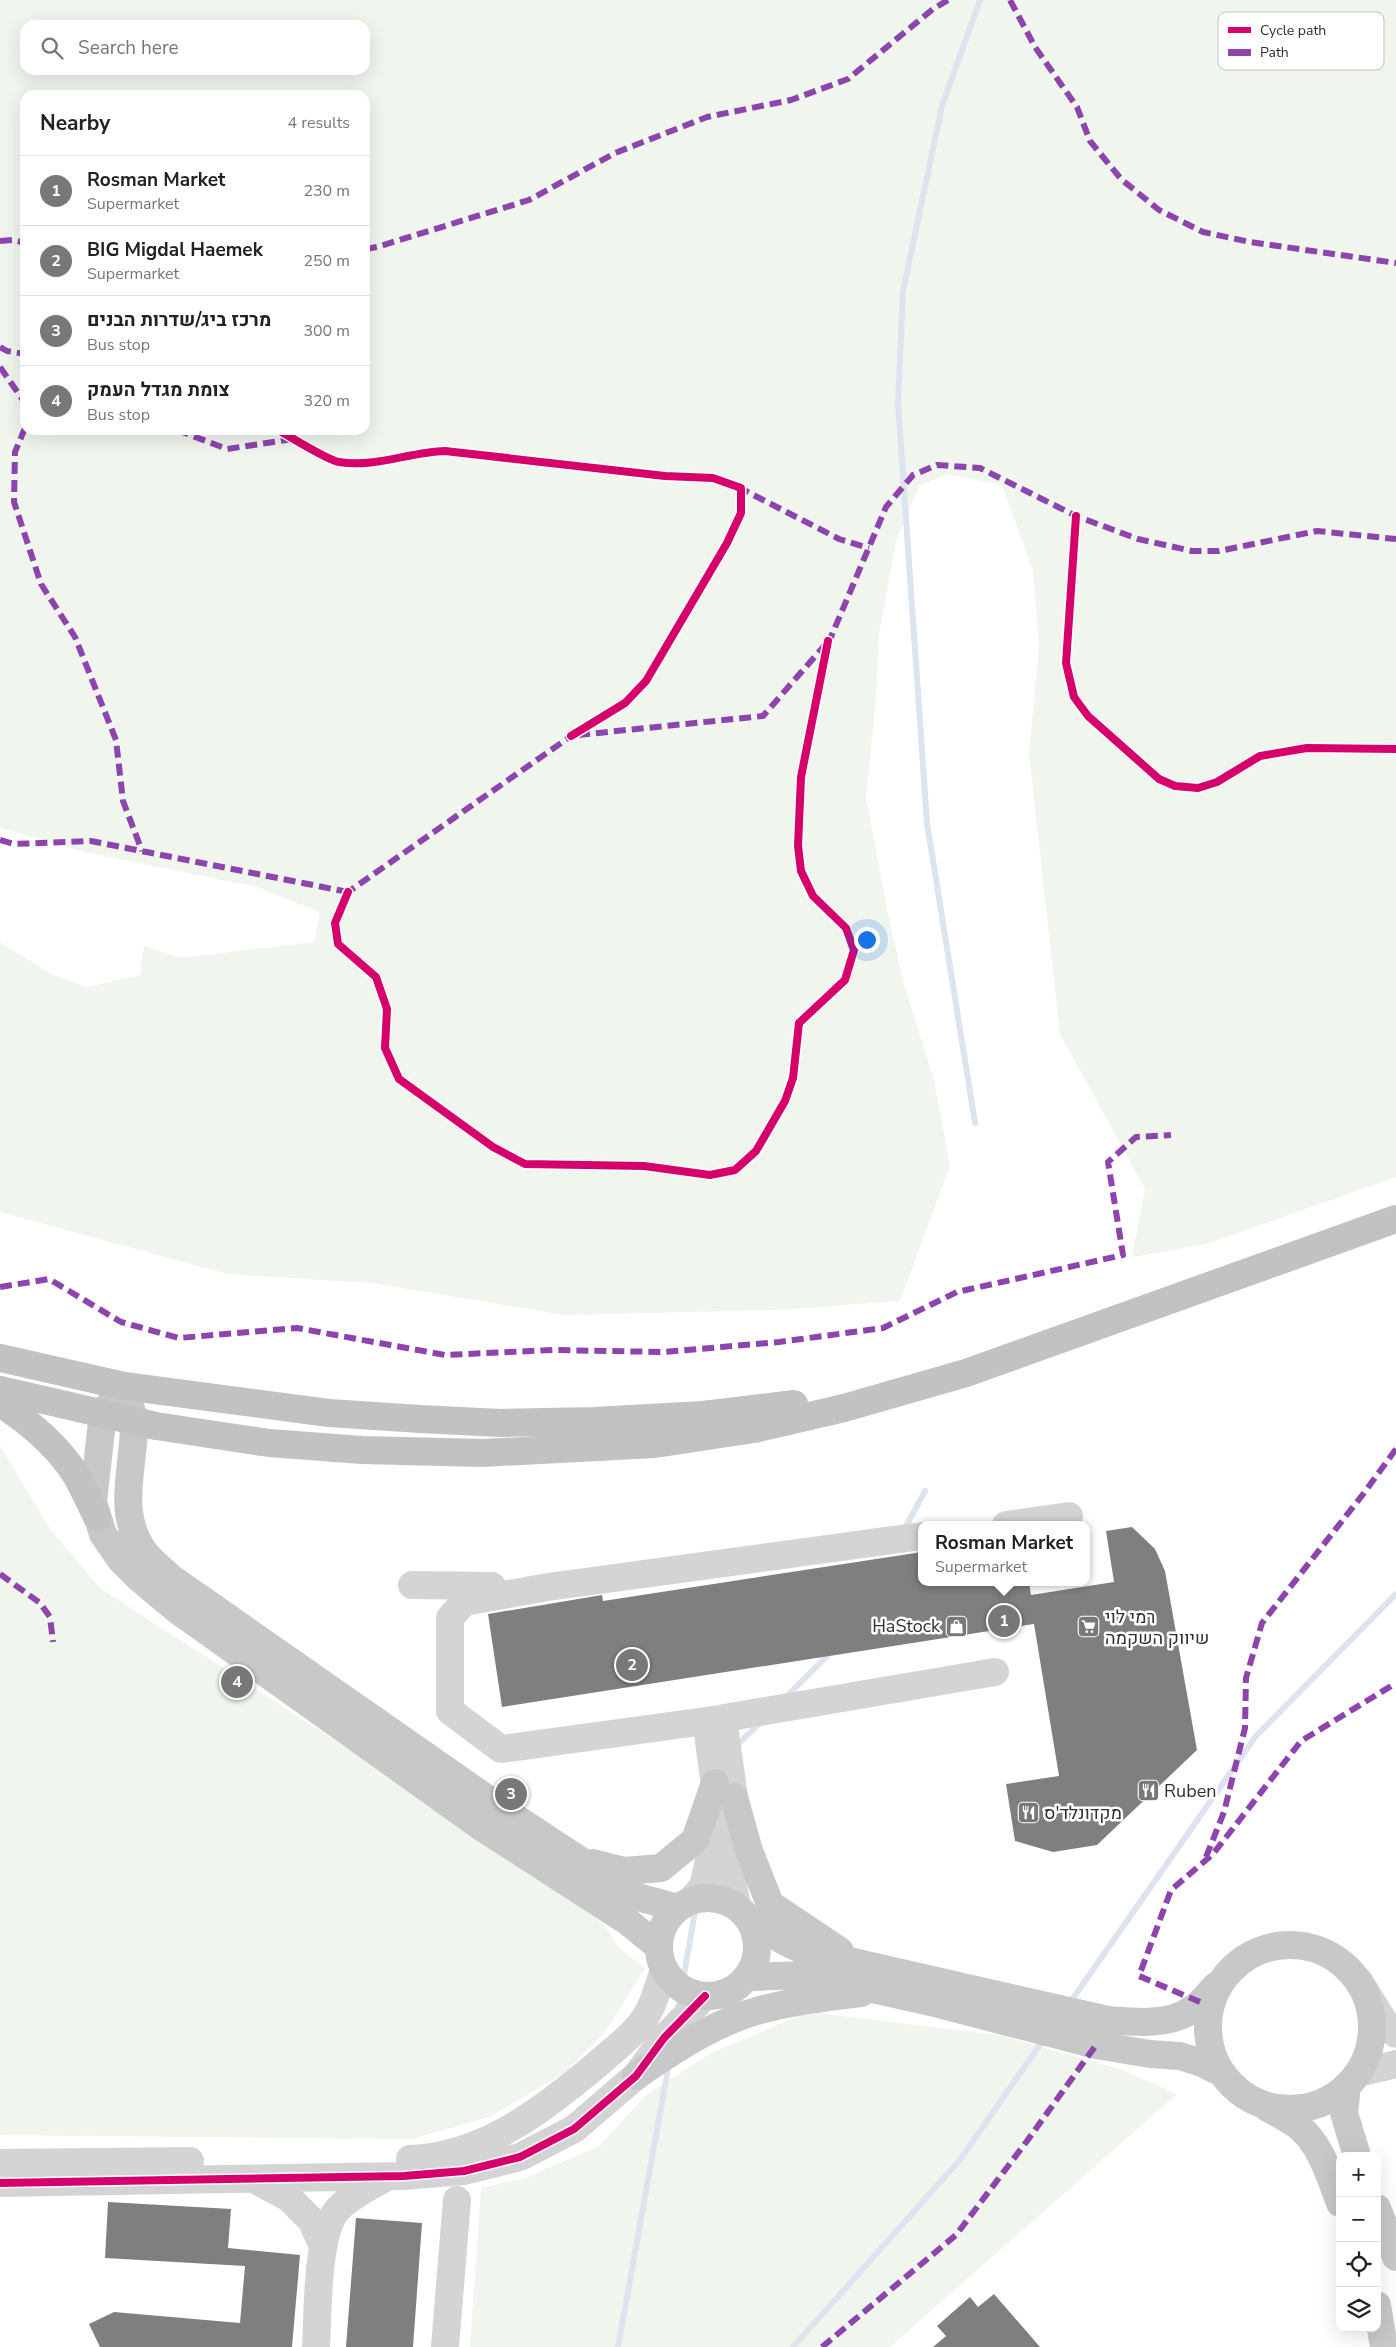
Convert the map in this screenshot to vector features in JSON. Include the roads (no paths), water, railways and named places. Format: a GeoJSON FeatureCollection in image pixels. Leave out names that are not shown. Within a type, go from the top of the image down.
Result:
{"type":"FeatureCollection","features":[{"type":"Feature","properties":{"kind":"highway"},"geometry":{"type":"LineString","coordinates":[[0,1390],[134,1420],[269,1443],[353,1449],[483,1453],[656,1444],[754,1429],[844,1408],[966,1373],[1396,1219]]}},
{"type":"Feature","properties":{"kind":"highway"},"geometry":{"type":"LineString","coordinates":[[0,1358],[124,1386],[329,1413],[500,1423],[703,1415],[815,1401],[966,1373]]}},
{"type":"Feature","properties":{"kind":"highway"},"geometry":{"type":"LineString","coordinates":[[0,1403],[25,1420],[50,1443],[75,1475],[97,1517]]}},
{"type":"Feature","properties":{"kind":"main road"},"geometry":{"type":"LineString","coordinates":[[124,1386],[102,1413],[93,1502],[102,1534],[121,1560],[139,1578],[176,1609],[484,1828],[627,1921],[662,1958],[679,1986],[692,1993],[706,1996],[719,1995],[732,1990],[747,1977],[755,1963],[758,1947],[755,1932],[742,1912]]}},
{"type":"Feature","properties":{"kind":"main road"},"geometry":{"type":"LineString","coordinates":[[124,1386],[134,1420],[127,1487],[128,1511],[135,1535],[145,1554],[179,1584],[496,1805],[634,1896],[685,1904],[715,1898],[742,1912],[784,1941],[805,1951],[1108,2020],[1147,2023],[1176,2017],[1190,2011],[1228,1974]]}},
{"type":"Feature","properties":{"kind":"main road"},"geometry":{"type":"LineString","coordinates":[[581,1860],[624,1871],[662,1868],[695,1840],[724,1790]]}},
{"type":"Feature","properties":{"kind":"main road"},"geometry":{"type":"LineString","coordinates":[[724,1790],[770,1904],[831,1946],[866,1965]]}},
{"type":"Feature","properties":{"kind":"main road"},"geometry":{"type":"LineString","coordinates":[[662,1958],[665,1923],[685,1904]]}},
{"type":"Feature","properties":{"kind":"main road"},"geometry":{"type":"LineString","coordinates":[[1338,2197],[1325,2164],[1312,2140],[1298,2125],[1238,2090],[1222,2073],[1212,2053],[1208,2034],[1208,2016],[1213,1997],[1234,1966],[1252,1954],[1272,1947],[1293,1945],[1319,1950],[1341,1962],[1359,1981],[1370,2005],[1372,2027],[1370,2048],[1352,2080],[1344,2113],[1356,2152]]}},
{"type":"Feature","properties":{"kind":"main road"},"geometry":{"type":"LineString","coordinates":[[747,1977],[803,1975],[878,1990],[1096,2045],[1150,2054],[1180,2056],[1202,2063],[1222,2073]]}},
{"type":"Feature","properties":{"kind":"main road"},"geometry":{"type":"LineString","coordinates":[[636,2076],[688,2041],[747,2014],[805,2001],[878,1990]]}},
{"type":"Feature","properties":{"kind":"main road"},"geometry":{"type":"LineString","coordinates":[[1258,2102],[1281,2108],[1305,2108],[1327,2100],[1352,2080]]}},
{"type":"Feature","properties":{"kind":"main road"},"geometry":{"type":"LineString","coordinates":[[1381,2218],[1396,2257]]}},
{"type":"Feature","properties":{"kind":"main road"},"geometry":{"type":"LineString","coordinates":[[1381,2329],[1384,2347]]}},
{"type":"Feature","properties":{"kind":"street"},"geometry":{"type":"LineString","coordinates":[[1034,1521],[1069,1516]]}},
{"type":"Feature","properties":{"kind":"street"},"geometry":{"type":"LineString","coordinates":[[918,1537],[548,1587],[464,1602],[450,1618],[450,1711],[501,1749],[714,1720],[995,1672]]}},
{"type":"Feature","properties":{"kind":"street"},"geometry":{"type":"LineString","coordinates":[[412,1585],[548,1587]]}},
{"type":"Feature","properties":{"kind":"street"},"geometry":{"type":"LineString","coordinates":[[714,1720],[724,1726],[724,1790],[729,1865],[742,1912]]}},
{"type":"Feature","properties":{"kind":"street"},"geometry":{"type":"LineString","coordinates":[[685,1904],[703,1887],[720,1816],[724,1790]]}},
{"type":"Feature","properties":{"kind":"street"},"geometry":{"type":"LineString","coordinates":[[0,2163],[327,2161],[441,2156],[475,2144],[508,2129],[540,2110],[570,2088],[629,2038],[650,2010],[662,1958]]}},
{"type":"Feature","properties":{"kind":"street"},"geometry":{"type":"LineString","coordinates":[[1359,1981],[1388,2028],[1396,2034]]}},
{"type":"Feature","properties":{"kind":"street"},"geometry":{"type":"LineString","coordinates":[[0,2183],[388,2176],[464,2171],[520,2157],[574,2130],[636,2076],[664,2038],[706,1996]]}},
{"type":"Feature","properties":{"kind":"street"},"geometry":{"type":"LineString","coordinates":[[1352,2080],[1396,2064]]}},
{"type":"Feature","properties":{"kind":"street"},"geometry":{"type":"LineString","coordinates":[[316,2347],[322,2244],[337,2209],[361,2191],[388,2176]]}},
{"type":"Feature","properties":{"kind":"street"},"geometry":{"type":"LineString","coordinates":[[253,2179],[289,2198],[311,2220],[322,2244]]}},
{"type":"Feature","properties":{"kind":"street"},"geometry":{"type":"LineString","coordinates":[[445,2347],[457,2200]]}},
{"type":"Feature","properties":{"kind":"waterway"},"geometry":{"type":"LineString","coordinates":[[975,1123],[927,823],[898,403],[903,291],[942,106],[980,0]]}},
{"type":"Feature","properties":{"kind":"waterway"},"geometry":{"type":"LineString","coordinates":[[904,1530],[925,1491]]}},
{"type":"Feature","properties":{"kind":"waterway"},"geometry":{"type":"LineString","coordinates":[[1069,2004],[1256,1736],[1396,1594]]}},
{"type":"Feature","properties":{"kind":"waterway"},"geometry":{"type":"LineString","coordinates":[[784,1699],[832,1651]]}},
{"type":"Feature","properties":{"kind":"waterway"},"geometry":{"type":"LineString","coordinates":[[734,1748],[761,1722]]}},
{"type":"Feature","properties":{"kind":"waterway"},"geometry":{"type":"LineString","coordinates":[[678,2009],[696,1906]]}},
{"type":"Feature","properties":{"kind":"waterway"},"geometry":{"type":"LineString","coordinates":[[793,2347],[959,2161],[1044,2039]]}},
{"type":"Feature","properties":{"kind":"waterway"},"geometry":{"type":"LineString","coordinates":[[618,2347],[669,2063]]}},
{"type":"Feature","properties":{"kind":"place","name":"Rosman Market"},"geometry":{"type":"Point","coordinates":[1004,1621]}},
{"type":"Feature","properties":{"kind":"place","name":"HaStock"},"geometry":{"type":"Point","coordinates":[956,1626]}},
{"type":"Feature","properties":{"kind":"place","name":"רמי לוי שיווק השקמה"},"geometry":{"type":"Point","coordinates":[1089,1627]}},
{"type":"Feature","properties":{"kind":"place","name":"BIG Migdal Haemek"},"geometry":{"type":"Point","coordinates":[632,1665]}},
{"type":"Feature","properties":{"kind":"place","name":"צומת מגדל העמק"},"geometry":{"type":"Point","coordinates":[237,1682]}},
{"type":"Feature","properties":{"kind":"place","name":"Ruben"},"geometry":{"type":"Point","coordinates":[1148,1791]}},
{"type":"Feature","properties":{"kind":"place","name":"מרכז ביג/שדרות הבנים"},"geometry":{"type":"Point","coordinates":[511,1794]}},
{"type":"Feature","properties":{"kind":"place","name":"מקדונלד'ס"},"geometry":{"type":"Point","coordinates":[1028,1813]}}]}
